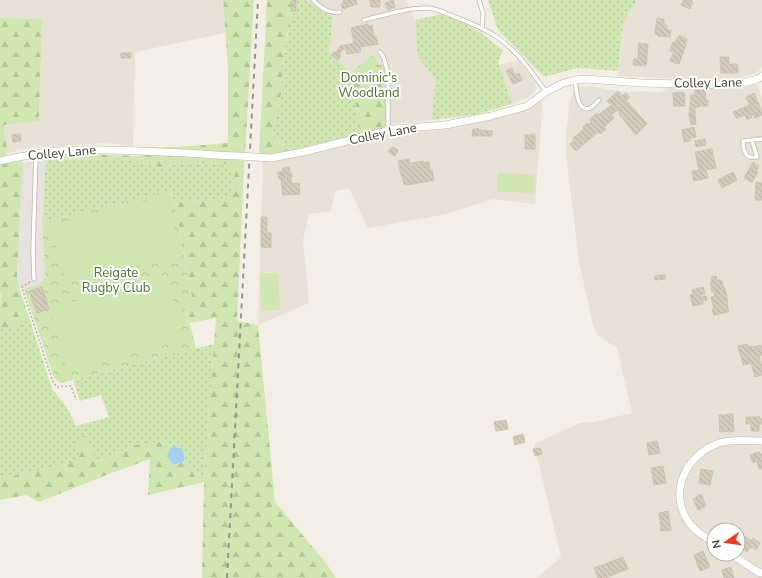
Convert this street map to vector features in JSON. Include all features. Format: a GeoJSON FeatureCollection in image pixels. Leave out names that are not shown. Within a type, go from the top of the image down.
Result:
{"type":"FeatureCollection","features":[{"type":"Feature","properties":{"kind":"street","name":"Colley Lane"},"geometry":{"type":"LineString","coordinates":[[0,161],[36,154],[77,150],[113,150],[271,158],[303,152],[388,131],[445,125],[491,116],[527,106],[546,92],[561,84],[575,80],[585,79],[642,83],[726,85],[761,79]]}},
{"type":"Feature","properties":{"kind":"street"},"geometry":{"type":"LineString","coordinates":[[706,537],[688,522],[680,505],[680,484],[688,467],[700,453],[715,445],[727,441],[762,442]]}},
{"type":"Feature","properties":{"kind":"street"},"geometry":{"type":"LineString","coordinates":[[743,562],[762,573]]}},
{"type":"Feature","properties":{"kind":"lane"},"geometry":{"type":"LineString","coordinates":[[313,0],[320,7],[329,12],[340,12]]}},
{"type":"Feature","properties":{"kind":"lane"},"geometry":{"type":"LineString","coordinates":[[479,0],[482,13],[482,28]]}},
{"type":"Feature","properties":{"kind":"lane"},"geometry":{"type":"LineString","coordinates":[[364,20],[407,10],[428,8],[472,23],[496,36],[510,48],[530,68],[546,92]]}},
{"type":"Feature","properties":{"kind":"lane"},"geometry":{"type":"LineString","coordinates":[[380,52],[384,58],[388,74],[388,131]]}},
{"type":"Feature","properties":{"kind":"lane"},"geometry":{"type":"LineString","coordinates":[[575,80],[577,97],[580,105],[586,108],[592,107],[599,100]]}},
{"type":"Feature","properties":{"kind":"lane"},"geometry":{"type":"LineString","coordinates":[[752,141],[757,157],[752,158],[747,155],[743,149],[743,141],[762,139]]}},
{"type":"Feature","properties":{"kind":"lane"},"geometry":{"type":"LineString","coordinates":[[34,279],[33,250],[36,154]]}},
{"type":"Feature","properties":{"kind":"path"},"geometry":{"type":"LineString","coordinates":[[34,279],[22,287],[53,382],[57,387],[71,386],[76,400]]}},
{"type":"Feature","properties":{"kind":"shaded area"},"geometry":{"type":"Polygon","coordinates":[[[0,0],[223,0],[225,33],[135,52],[133,146],[107,143],[84,144],[16,150],[8,153],[2,125],[39,121],[42,19],[0,18],[0,0]]]}},
{"type":"Feature","properties":{"kind":"shaded area"},"geometry":{"type":"Polygon","coordinates":[[[306,0],[406,0],[415,20],[418,57],[435,79],[432,120],[393,124],[360,134],[351,73],[329,52],[333,17],[306,0]]]}},
{"type":"Feature","properties":{"kind":"shaded area"},"geometry":{"type":"Polygon","coordinates":[[[637,0],[762,0],[762,67],[758,72],[733,80],[698,80],[618,76],[623,23],[637,0]]]}},
{"type":"Feature","properties":{"kind":"shaded area"},"geometry":{"type":"Polygon","coordinates":[[[518,60],[535,82],[536,87],[534,93],[527,98],[512,104],[498,65],[518,60]]]}},
{"type":"Feature","properties":{"kind":"shaded area"},"geometry":{"type":"Polygon","coordinates":[[[575,84],[580,87],[591,86],[631,92],[661,92],[670,86],[753,84],[758,86],[762,98],[762,578],[537,578],[561,557],[534,444],[580,423],[594,422],[632,413],[617,347],[599,336],[593,325],[579,262],[566,153],[566,133],[570,103],[575,84]]]}},
{"type":"Feature","properties":{"kind":"shaded area"},"geometry":{"type":"Polygon","coordinates":[[[598,90],[605,94],[606,104],[586,122],[578,114],[574,97],[598,90]]]}},
{"type":"Feature","properties":{"kind":"shaded area"},"geometry":{"type":"Polygon","coordinates":[[[543,98],[535,204],[493,199],[447,214],[368,228],[349,188],[335,191],[331,211],[309,214],[303,240],[309,303],[258,325],[263,159],[371,136],[421,130],[509,115],[525,110],[543,98]]]}},
{"type":"Feature","properties":{"kind":"shaded area"},"geometry":{"type":"Polygon","coordinates":[[[46,158],[42,222],[45,278],[40,284],[24,289],[19,288],[17,276],[23,163],[46,158]]]}},
{"type":"Feature","properties":{"kind":"green space"},"geometry":{"type":"Polygon","coordinates":[[[223,0],[254,0],[245,154],[235,154],[235,160],[244,161],[237,321],[258,325],[275,502],[326,563],[336,578],[202,578],[204,482],[148,495],[150,459],[39,502],[26,495],[0,500],[0,476],[7,477],[80,461],[76,441],[84,435],[98,462],[136,445],[165,441],[167,455],[172,465],[186,462],[204,477],[216,318],[190,323],[183,302],[192,298],[174,202],[219,199],[232,193],[235,173],[227,164],[179,162],[163,168],[118,158],[93,160],[61,159],[59,156],[78,154],[142,156],[143,147],[179,147],[228,143],[228,68],[223,0]]]}},
{"type":"Feature","properties":{"kind":"green space"},"geometry":{"type":"Polygon","coordinates":[[[267,0],[291,0],[291,16],[282,64],[282,88],[272,137],[284,145],[284,152],[271,156],[259,155],[267,0]]]}},
{"type":"Feature","properties":{"kind":"green space"},"geometry":{"type":"Polygon","coordinates":[[[291,0],[306,0],[333,17],[329,52],[351,73],[360,134],[284,152],[284,145],[272,137],[282,88],[282,64],[291,16],[291,0]]]}},
{"type":"Feature","properties":{"kind":"green space"},"geometry":{"type":"Polygon","coordinates":[[[488,0],[637,0],[623,23],[618,71],[577,68],[544,77],[498,30],[488,0]]]}},
{"type":"Feature","properties":{"kind":"green space"},"geometry":{"type":"Polygon","coordinates":[[[446,13],[480,32],[503,50],[498,63],[512,104],[475,115],[432,120],[435,79],[418,57],[415,20],[446,13]]]}},
{"type":"Feature","properties":{"kind":"green space"},"geometry":{"type":"Polygon","coordinates":[[[0,18],[42,19],[39,121],[3,125],[8,153],[0,159],[0,18]]]}},
{"type":"Feature","properties":{"kind":"green space","name":"Dominic's Woodland"},"geometry":{"type":"Polygon","coordinates":[[[372,55],[377,60],[378,65],[384,66],[386,126],[360,134],[351,73],[372,55]]]}},
{"type":"Feature","properties":{"kind":"green space"},"geometry":{"type":"Polygon","coordinates":[[[59,156],[61,159],[93,160],[118,158],[163,168],[179,162],[227,164],[235,173],[232,193],[220,199],[174,202],[171,190],[42,222],[46,158],[59,156]]]}},
{"type":"Feature","properties":{"kind":"green space"},"geometry":{"type":"Polygon","coordinates":[[[21,159],[23,163],[17,276],[19,288],[28,314],[13,328],[0,328],[0,164],[21,159]]]}},
{"type":"Feature","properties":{"kind":"green space"},"geometry":{"type":"Polygon","coordinates":[[[498,173],[534,175],[534,193],[497,192],[498,173]]]}},
{"type":"Feature","properties":{"kind":"green space","name":"Reigate Rugby Club"},"geometry":{"type":"Polygon","coordinates":[[[170,190],[174,202],[192,299],[183,302],[196,349],[60,383],[54,378],[24,289],[40,284],[45,278],[42,222],[170,190]]]}},
{"type":"Feature","properties":{"kind":"green space"},"geometry":{"type":"Polygon","coordinates":[[[166,196],[181,254],[66,283],[51,225],[166,196]]]}},
{"type":"Feature","properties":{"kind":"green space"},"geometry":{"type":"Polygon","coordinates":[[[260,273],[278,273],[280,310],[262,311],[260,273]]]}},
{"type":"Feature","properties":{"kind":"green space"},"geometry":{"type":"Polygon","coordinates":[[[166,275],[184,340],[68,372],[50,308],[166,275]]]}},
{"type":"Feature","properties":{"kind":"green space"},"geometry":{"type":"Polygon","coordinates":[[[28,314],[52,389],[66,406],[76,426],[109,417],[101,395],[80,401],[73,380],[214,344],[204,477],[184,462],[184,455],[172,446],[167,455],[136,445],[97,462],[80,461],[7,477],[0,476],[0,328],[13,328],[28,314]]]}},
{"type":"Feature","properties":{"kind":"water"},"geometry":{"type":"Polygon","coordinates":[[[172,446],[182,449],[184,462],[172,465],[167,455],[172,446]]]}},
{"type":"Feature","properties":{"kind":"building"},"geometry":{"type":"Polygon","coordinates":[[[292,0],[296,0],[296,11],[291,11],[292,0]]]}},
{"type":"Feature","properties":{"kind":"building"},"geometry":{"type":"Polygon","coordinates":[[[343,0],[356,0],[357,4],[343,9],[341,4],[344,2],[343,0]]]}},
{"type":"Feature","properties":{"kind":"building"},"geometry":{"type":"Polygon","coordinates":[[[370,0],[380,0],[380,7],[371,7],[370,0]]]}},
{"type":"Feature","properties":{"kind":"building"},"geometry":{"type":"Polygon","coordinates":[[[393,0],[395,7],[388,10],[385,3],[393,0]]]}},
{"type":"Feature","properties":{"kind":"building"},"geometry":{"type":"Polygon","coordinates":[[[684,0],[692,0],[691,2],[693,2],[690,9],[681,5],[684,0]]]}},
{"type":"Feature","properties":{"kind":"building"},"geometry":{"type":"Polygon","coordinates":[[[657,18],[664,19],[664,25],[667,25],[667,30],[671,30],[670,37],[658,36],[655,34],[657,18]]]}},
{"type":"Feature","properties":{"kind":"building"},"geometry":{"type":"Polygon","coordinates":[[[368,24],[368,26],[372,25],[374,37],[376,36],[378,44],[360,47],[361,52],[347,54],[346,49],[342,50],[339,55],[341,56],[338,60],[331,55],[334,52],[336,53],[340,46],[354,43],[351,28],[368,24]]]}},
{"type":"Feature","properties":{"kind":"building"},"geometry":{"type":"Polygon","coordinates":[[[679,35],[687,39],[679,64],[670,61],[674,52],[670,51],[673,42],[675,43],[679,35]]]}},
{"type":"Feature","properties":{"kind":"building"},"geometry":{"type":"Polygon","coordinates":[[[639,43],[648,44],[646,66],[633,65],[634,59],[638,59],[639,43]]]}},
{"type":"Feature","properties":{"kind":"building"},"geometry":{"type":"Polygon","coordinates":[[[121,53],[131,53],[131,58],[121,58],[121,53]]]}},
{"type":"Feature","properties":{"kind":"building"},"geometry":{"type":"Polygon","coordinates":[[[720,57],[729,57],[729,64],[737,64],[738,73],[721,73],[720,57]]]}},
{"type":"Feature","properties":{"kind":"building"},"geometry":{"type":"Polygon","coordinates":[[[512,68],[515,75],[519,73],[522,80],[513,84],[506,71],[512,68]]]}},
{"type":"Feature","properties":{"kind":"building"},"geometry":{"type":"Polygon","coordinates":[[[695,90],[706,90],[705,100],[708,100],[708,106],[695,107],[696,124],[691,125],[689,115],[691,95],[695,95],[695,90]]]}},
{"type":"Feature","properties":{"kind":"building"},"geometry":{"type":"Polygon","coordinates":[[[618,91],[622,96],[626,93],[630,97],[626,100],[647,124],[636,135],[619,114],[620,113],[618,110],[611,115],[614,118],[604,127],[606,129],[600,134],[598,132],[576,151],[570,144],[575,140],[573,138],[584,129],[583,127],[587,123],[588,125],[592,122],[590,119],[597,113],[598,115],[613,104],[611,102],[610,104],[607,101],[618,91]]]}},
{"type":"Feature","properties":{"kind":"building"},"geometry":{"type":"Polygon","coordinates":[[[684,92],[685,106],[674,106],[673,93],[684,92]]]}},
{"type":"Feature","properties":{"kind":"building"},"geometry":{"type":"Polygon","coordinates":[[[754,93],[757,101],[750,105],[746,97],[754,93]]]}},
{"type":"Feature","properties":{"kind":"building"},"geometry":{"type":"Polygon","coordinates":[[[758,102],[762,115],[755,118],[753,114],[751,115],[752,117],[747,120],[745,115],[736,118],[733,112],[758,102]]]}},
{"type":"Feature","properties":{"kind":"building"},"geometry":{"type":"Polygon","coordinates":[[[694,127],[696,137],[690,138],[691,141],[684,142],[682,130],[694,127]]]}},
{"type":"Feature","properties":{"kind":"building"},"geometry":{"type":"Polygon","coordinates":[[[473,129],[479,129],[478,136],[472,136],[473,129]]]}},
{"type":"Feature","properties":{"kind":"building"},"geometry":{"type":"Polygon","coordinates":[[[480,130],[492,131],[492,136],[480,136],[480,130]]]}},
{"type":"Feature","properties":{"kind":"building"},"geometry":{"type":"Polygon","coordinates":[[[20,134],[21,141],[13,142],[12,135],[20,134]]]}},
{"type":"Feature","properties":{"kind":"building"},"geometry":{"type":"Polygon","coordinates":[[[535,134],[535,149],[525,149],[525,135],[535,134]]]}},
{"type":"Feature","properties":{"kind":"building"},"geometry":{"type":"Polygon","coordinates":[[[705,139],[706,145],[696,147],[695,141],[705,139]]]}},
{"type":"Feature","properties":{"kind":"building"},"geometry":{"type":"Polygon","coordinates":[[[392,147],[398,150],[395,156],[388,152],[392,147]]]}},
{"type":"Feature","properties":{"kind":"building"},"geometry":{"type":"Polygon","coordinates":[[[712,149],[716,168],[706,170],[708,178],[694,181],[692,171],[699,170],[695,152],[712,149]]]}},
{"type":"Feature","properties":{"kind":"building"},"geometry":{"type":"Polygon","coordinates":[[[409,159],[413,184],[404,185],[398,161],[409,159]]]}},
{"type":"Feature","properties":{"kind":"building"},"geometry":{"type":"Polygon","coordinates":[[[423,161],[423,163],[429,162],[434,180],[413,184],[411,163],[423,161]]]}},
{"type":"Feature","properties":{"kind":"building"},"geometry":{"type":"Polygon","coordinates":[[[753,162],[759,166],[756,171],[758,172],[752,182],[744,178],[753,162]]]}},
{"type":"Feature","properties":{"kind":"building"},"geometry":{"type":"Polygon","coordinates":[[[289,167],[292,177],[279,179],[278,172],[283,172],[283,168],[289,167]]]}},
{"type":"Feature","properties":{"kind":"building"},"geometry":{"type":"Polygon","coordinates":[[[733,172],[737,180],[722,188],[718,180],[733,172]]]}},
{"type":"Feature","properties":{"kind":"building"},"geometry":{"type":"Polygon","coordinates":[[[291,178],[292,184],[299,183],[300,194],[283,195],[281,179],[291,178]]]}},
{"type":"Feature","properties":{"kind":"building"},"geometry":{"type":"Polygon","coordinates":[[[756,182],[762,183],[762,200],[755,200],[756,182]]]}},
{"type":"Feature","properties":{"kind":"building"},"geometry":{"type":"Polygon","coordinates":[[[261,217],[267,217],[267,233],[271,233],[271,248],[261,247],[261,217]]]}},
{"type":"Feature","properties":{"kind":"building"},"geometry":{"type":"Polygon","coordinates":[[[665,275],[665,279],[655,280],[655,276],[665,275]]]}},
{"type":"Feature","properties":{"kind":"building"},"geometry":{"type":"Polygon","coordinates":[[[716,276],[717,280],[721,280],[725,288],[729,312],[714,315],[711,297],[715,296],[714,291],[712,292],[710,282],[712,282],[711,277],[716,276]]]}},
{"type":"Feature","properties":{"kind":"building"},"geometry":{"type":"Polygon","coordinates":[[[42,287],[49,309],[37,313],[29,291],[42,287]]]}},
{"type":"Feature","properties":{"kind":"building"},"geometry":{"type":"Polygon","coordinates":[[[703,287],[705,294],[700,295],[701,297],[706,296],[707,300],[702,301],[703,304],[693,306],[690,295],[693,294],[692,290],[703,287]]]}},
{"type":"Feature","properties":{"kind":"building"},"geometry":{"type":"Polygon","coordinates":[[[747,344],[748,347],[761,345],[762,355],[759,355],[762,375],[755,377],[751,363],[743,365],[738,346],[747,344]]]}},
{"type":"Feature","properties":{"kind":"building"},"geometry":{"type":"Polygon","coordinates":[[[733,414],[734,431],[720,432],[719,415],[733,414]]]}},
{"type":"Feature","properties":{"kind":"building"},"geometry":{"type":"Polygon","coordinates":[[[746,417],[760,417],[760,419],[762,419],[762,424],[759,424],[759,431],[751,431],[751,424],[746,424],[746,417]]]}},
{"type":"Feature","properties":{"kind":"building"},"geometry":{"type":"Polygon","coordinates":[[[506,420],[508,429],[496,431],[494,422],[506,420]]]}},
{"type":"Feature","properties":{"kind":"building"},"geometry":{"type":"Polygon","coordinates":[[[523,434],[525,442],[515,445],[513,437],[523,434]]]}},
{"type":"Feature","properties":{"kind":"building"},"geometry":{"type":"Polygon","coordinates":[[[657,441],[660,453],[649,455],[647,443],[657,441]]]}},
{"type":"Feature","properties":{"kind":"building"},"geometry":{"type":"Polygon","coordinates":[[[540,448],[542,454],[535,456],[533,449],[540,448]]]}},
{"type":"Feature","properties":{"kind":"building"},"geometry":{"type":"Polygon","coordinates":[[[759,452],[762,454],[762,469],[759,469],[757,461],[753,463],[750,455],[759,452]]]}},
{"type":"Feature","properties":{"kind":"building"},"geometry":{"type":"Polygon","coordinates":[[[663,466],[666,483],[654,485],[651,468],[663,466]]]}},
{"type":"Feature","properties":{"kind":"building"},"geometry":{"type":"Polygon","coordinates":[[[701,469],[713,471],[710,485],[699,483],[701,469]]]}},
{"type":"Feature","properties":{"kind":"building"},"geometry":{"type":"Polygon","coordinates":[[[701,494],[706,506],[698,510],[693,499],[701,494]]]}},
{"type":"Feature","properties":{"kind":"building"},"geometry":{"type":"Polygon","coordinates":[[[668,511],[671,530],[661,531],[659,513],[668,511]]]}},
{"type":"Feature","properties":{"kind":"building"},"geometry":{"type":"Polygon","coordinates":[[[746,537],[752,541],[753,538],[760,543],[756,550],[751,547],[747,552],[746,537]]]}},
{"type":"Feature","properties":{"kind":"building"},"geometry":{"type":"Polygon","coordinates":[[[703,551],[706,562],[708,562],[710,567],[700,571],[694,555],[703,551]]]}},
{"type":"Feature","properties":{"kind":"building"},"geometry":{"type":"Polygon","coordinates":[[[623,557],[628,569],[605,578],[598,578],[594,568],[623,557]]]}},
{"type":"Feature","properties":{"kind":"building"},"geometry":{"type":"Polygon","coordinates":[[[731,567],[734,578],[724,578],[722,570],[731,567]]]}},
{"type":"Feature","properties":{"kind":"railway"},"geometry":{"type":"LineString","coordinates":[[227,578],[258,0]]}}]}
